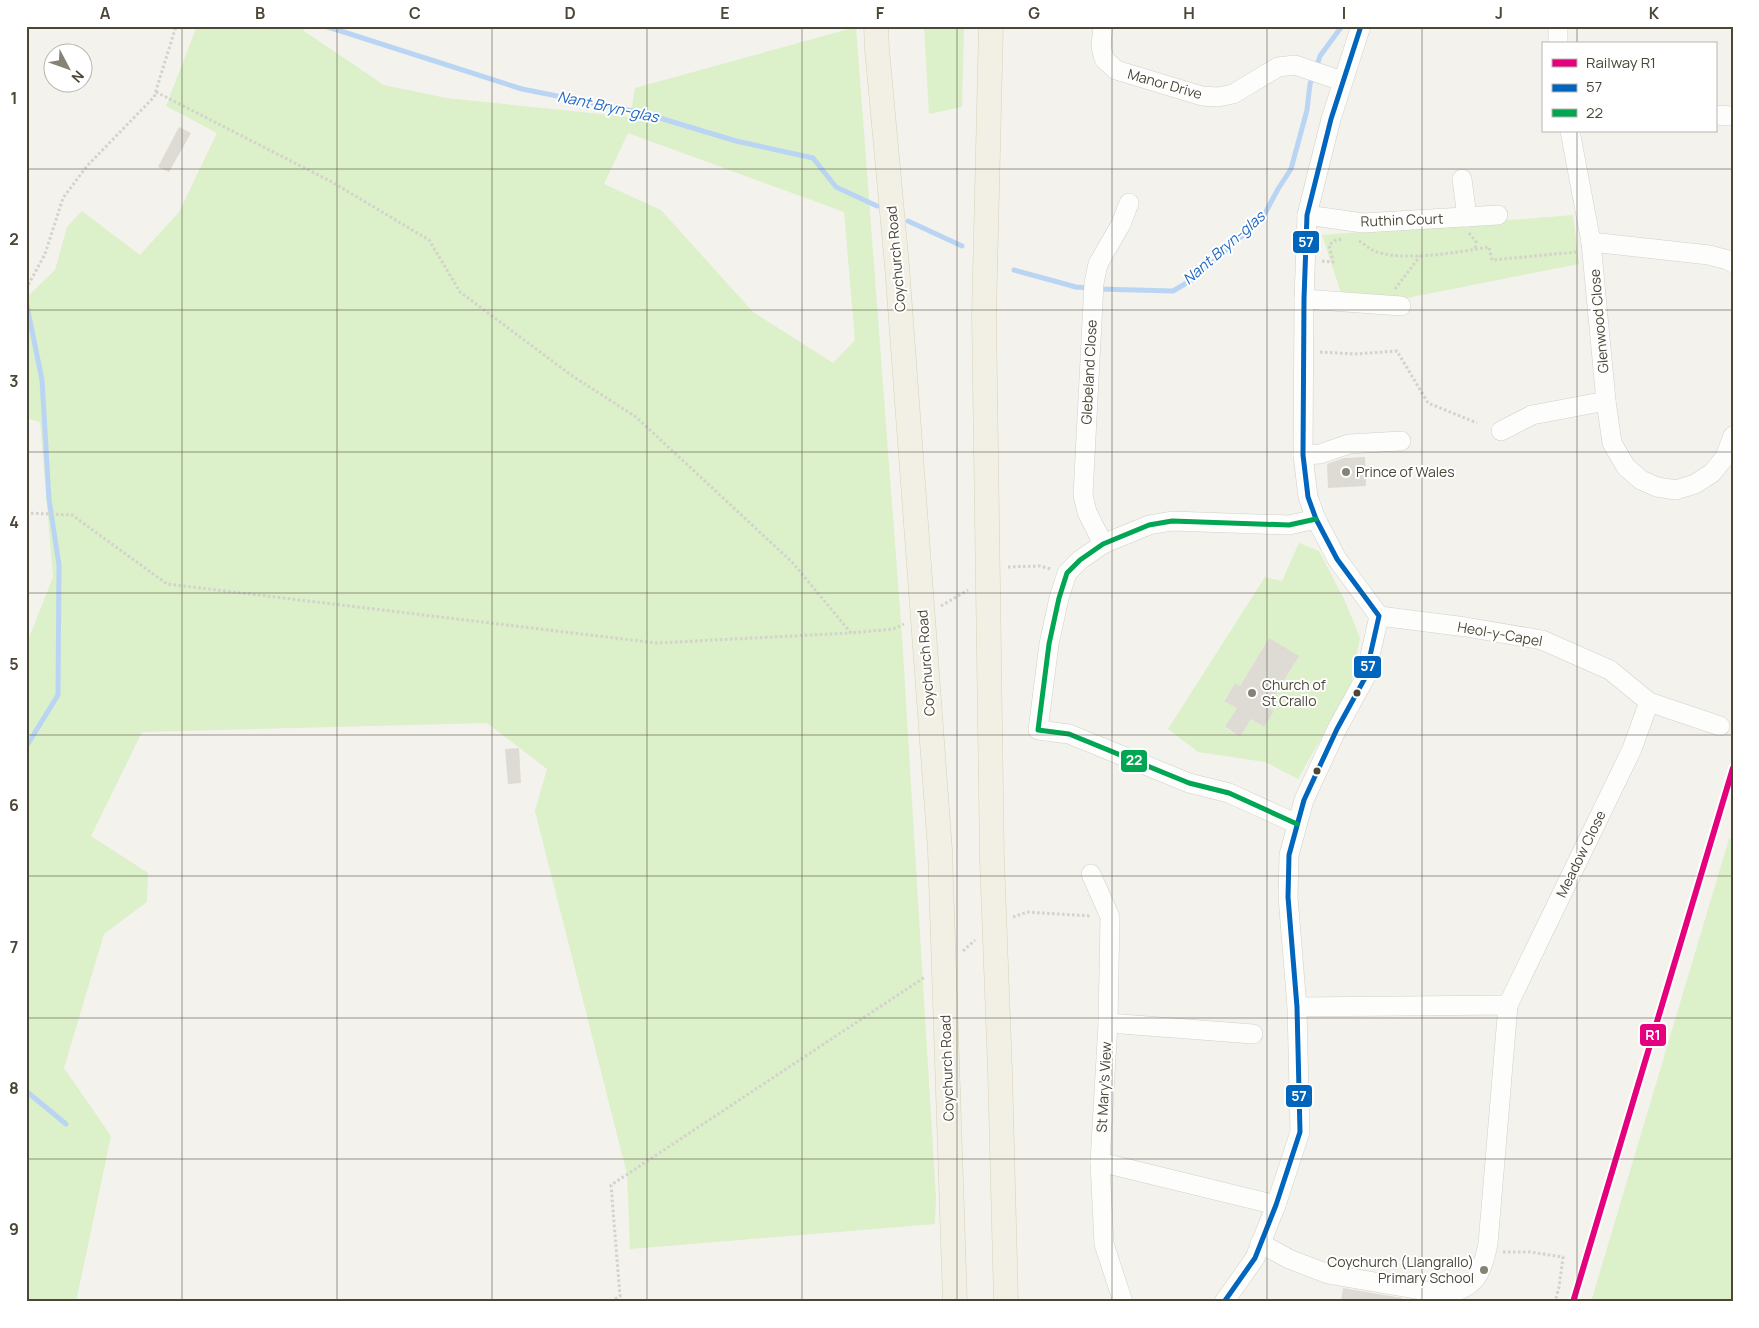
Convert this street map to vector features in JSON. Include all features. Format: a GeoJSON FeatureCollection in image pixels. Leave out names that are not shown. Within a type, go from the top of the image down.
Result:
{"type":"FeatureCollection","features":[{"type":"Feature","properties":{"kind":"main road","name":"Coychurch Road"},"geometry":{"type":"LineString","coordinates":[[876,26],[897,266],[940,850],[955,1302]]}},
{"type":"Feature","properties":{"kind":"main road"},"geometry":{"type":"LineString","coordinates":[[991,26],[984,315],[992,860],[1007,1298]]}},
{"type":"Feature","properties":{"kind":"street","name":"Manor Drive"},"geometry":{"type":"LineString","coordinates":[[1103,26],[1101,46],[1104,59],[1116,70],[1202,96],[1232,94],[1278,67],[1295,65],[1342,81]]}},
{"type":"Feature","properties":{"kind":"street"},"geometry":{"type":"LineString","coordinates":[[1224,1302],[1255,1258],[1276,1205],[1300,1132],[1297,1007],[1288,897],[1289,855],[1308,791],[1337,729],[1365,678],[1379,616],[1337,560],[1316,520],[1308,497],[1303,455],[1304,298],[1307,215],[1342,81],[1361,26]]}},
{"type":"Feature","properties":{"kind":"street"},"geometry":{"type":"LineString","coordinates":[[1558,26],[1558,42]]}},
{"type":"Feature","properties":{"kind":"street"},"geometry":{"type":"LineString","coordinates":[[1716,115],[1733,116]]}},
{"type":"Feature","properties":{"kind":"street","name":"Glenwood Close"},"geometry":{"type":"LineString","coordinates":[[1570,132],[1592,246],[1606,401],[1612,443],[1626,466],[1641,480],[1657,487],[1676,490],[1695,484],[1712,473],[1725,457],[1733,436]]}},
{"type":"Feature","properties":{"kind":"street"},"geometry":{"type":"LineString","coordinates":[[1462,179],[1467,223]]}},
{"type":"Feature","properties":{"kind":"street","name":"Glebeland Close"},"geometry":{"type":"LineString","coordinates":[[1103,544],[1086,512],[1083,495],[1094,291],[1098,264],[1129,203]]}},
{"type":"Feature","properties":{"kind":"street","name":"Ruthin Court"},"geometry":{"type":"LineString","coordinates":[[1307,215],[1363,223],[1467,223],[1498,215]]}},
{"type":"Feature","properties":{"kind":"street"},"geometry":{"type":"LineString","coordinates":[[1592,246],[1709,255],[1733,263]]}},
{"type":"Feature","properties":{"kind":"street"},"geometry":{"type":"LineString","coordinates":[[1304,298],[1397,299]]}},
{"type":"Feature","properties":{"kind":"street"},"geometry":{"type":"LineString","coordinates":[[1501,431],[1532,416],[1606,401]]}},
{"type":"Feature","properties":{"kind":"street"},"geometry":{"type":"LineString","coordinates":[[1303,455],[1320,454],[1349,444],[1401,441]]}},
{"type":"Feature","properties":{"kind":"street"},"geometry":{"type":"LineString","coordinates":[[1297,824],[1229,794],[1189,783],[1069,734],[1038,730],[1049,644],[1059,598],[1067,573],[1080,560],[1103,544],[1149,524],[1172,522],[1289,525],[1316,520]]}},
{"type":"Feature","properties":{"kind":"street","name":"Heol-y-Capel"},"geometry":{"type":"LineString","coordinates":[[1379,616],[1542,640],[1610,670],[1649,702],[1720,726]]}},
{"type":"Feature","properties":{"kind":"street","name":"Meadow Close"},"geometry":{"type":"LineString","coordinates":[[1260,1243],[1289,1259],[1328,1274],[1444,1294],[1463,1290],[1478,1275],[1484,1264],[1488,1242],[1508,1005],[1632,749],[1649,702]]}},
{"type":"Feature","properties":{"kind":"street","name":"St Mary's View"},"geometry":{"type":"LineString","coordinates":[[1091,874],[1110,917],[1108,1023],[1100,1162],[1104,1244],[1123,1302]]}},
{"type":"Feature","properties":{"kind":"street"},"geometry":{"type":"LineString","coordinates":[[1297,1007],[1508,1005]]}},
{"type":"Feature","properties":{"kind":"street"},"geometry":{"type":"LineString","coordinates":[[1108,1023],[1252,1034]]}},
{"type":"Feature","properties":{"kind":"street"},"geometry":{"type":"LineString","coordinates":[[1100,1162],[1276,1205]]}},
{"type":"Feature","properties":{"kind":"path"},"geometry":{"type":"LineString","coordinates":[[26,289],[45,254],[63,198],[87,166],[154,97],[176,26]]}},
{"type":"Feature","properties":{"kind":"path"},"geometry":{"type":"LineString","coordinates":[[156,92],[332,182],[429,240],[460,292],[571,375],[636,417],[792,562],[851,633]]}},
{"type":"Feature","properties":{"kind":"path"},"geometry":{"type":"LineString","coordinates":[[1467,223],[1476,242],[1475,250]]}},
{"type":"Feature","properties":{"kind":"path"},"geometry":{"type":"LineString","coordinates":[[1316,261],[1333,262],[1329,245],[1336,240],[1350,238],[1360,241],[1372,250],[1390,255],[1448,254],[1489,247],[1492,260],[1592,246]]}},
{"type":"Feature","properties":{"kind":"path"},"geometry":{"type":"LineString","coordinates":[[1397,299],[1420,255]]}},
{"type":"Feature","properties":{"kind":"path"},"geometry":{"type":"LineString","coordinates":[[1315,351],[1355,354],[1397,352],[1428,403],[1478,422]]}},
{"type":"Feature","properties":{"kind":"path"},"geometry":{"type":"LineString","coordinates":[[26,513],[72,515],[167,584],[656,643],[851,633],[893,629],[923,616],[988,580],[1003,568],[1040,566],[1067,573]]}},
{"type":"Feature","properties":{"kind":"path"},"geometry":{"type":"LineString","coordinates":[[611,1302],[620,1296],[611,1185],[920,979],[944,969],[994,923],[1027,912],[1110,917]]}},
{"type":"Feature","properties":{"kind":"path"},"geometry":{"type":"LineString","coordinates":[[1488,1242],[1497,1245],[1502,1252],[1530,1252],[1563,1257],[1555,1302]]}},
{"type":"Feature","properties":{"kind":"green space"},"geometry":{"type":"Polygon","coordinates":[[[197,26],[304,26],[304,31],[384,85],[446,98],[630,117],[635,88],[856,27],[902,636],[936,1198],[935,1224],[630,1249],[627,1174],[535,811],[547,769],[487,723],[142,732],[91,836],[148,873],[147,902],[104,934],[64,1068],[111,1136],[76,1302],[26,1302],[26,638],[29,638],[53,577],[40,422],[26,418],[26,298],[55,270],[67,227],[82,211],[140,255],[179,212],[217,133],[166,106],[197,26]],[[628,133],[604,184],[661,210],[753,312],[833,363],[855,340],[844,212],[628,133]]]}},
{"type":"Feature","properties":{"kind":"green space"},"geometry":{"type":"Polygon","coordinates":[[[924,26],[964,26],[962,107],[929,114],[924,26]]]}},
{"type":"Feature","properties":{"kind":"green space"},"geometry":{"type":"Polygon","coordinates":[[[1573,215],[1579,264],[1391,301],[1342,296],[1322,235],[1573,215]]]}},
{"type":"Feature","properties":{"kind":"green space"},"geometry":{"type":"Polygon","coordinates":[[[1299,543],[1319,551],[1345,601],[1360,638],[1351,685],[1298,779],[1265,762],[1198,752],[1168,729],[1265,577],[1282,581],[1299,543]],[[1269,638],[1240,686],[1235,683],[1224,700],[1237,708],[1225,728],[1240,737],[1251,719],[1264,727],[1274,711],[1267,707],[1298,656],[1269,638]]]}},
{"type":"Feature","properties":{"kind":"green space"},"geometry":{"type":"Polygon","coordinates":[[[1733,838],[1733,1302],[1591,1302],[1729,839],[1733,838]]]}},
{"type":"Feature","properties":{"kind":"building"},"geometry":{"type":"Polygon","coordinates":[[[179,127],[191,133],[169,172],[158,167],[179,127]]]}},
{"type":"Feature","properties":{"kind":"building","name":"Prince of Wales"},"geometry":{"type":"Polygon","coordinates":[[[1365,457],[1366,486],[1328,488],[1327,464],[1344,458],[1365,457]]]}},
{"type":"Feature","properties":{"kind":"building","name":"Church of St Crallo"},"geometry":{"type":"Polygon","coordinates":[[[1269,638],[1299,656],[1267,707],[1274,711],[1264,727],[1251,719],[1240,737],[1225,727],[1237,708],[1224,701],[1235,683],[1240,686],[1269,638]]]}},
{"type":"Feature","properties":{"kind":"building"},"geometry":{"type":"Polygon","coordinates":[[[519,748],[521,783],[508,784],[505,749],[519,748]]]}},
{"type":"Feature","properties":{"kind":"building"},"geometry":{"type":"Polygon","coordinates":[[[1343,1288],[1402,1298],[1402,1302],[1341,1302],[1343,1288]]]}},
{"type":"Feature","properties":{"kind":"waterway","name":"Nant Bryn-glas"},"geometry":{"type":"LineString","coordinates":[[325,26],[522,89],[643,113],[736,141],[813,158],[836,187],[877,206]]}},
{"type":"Feature","properties":{"kind":"waterway","name":"Nant Bryn-glas"},"geometry":{"type":"LineString","coordinates":[[1316,68],[1320,56],[1342,26]]}},
{"type":"Feature","properties":{"kind":"waterway","name":"Nant Bryn-glas"},"geometry":{"type":"LineString","coordinates":[[1097,289],[1173,291],[1195,278],[1263,217],[1291,169],[1307,110],[1310,84],[1313,76]]}},
{"type":"Feature","properties":{"kind":"waterway","name":"Nant Bryn-glas"},"geometry":{"type":"LineString","coordinates":[[908,221],[962,246]]}},
{"type":"Feature","properties":{"kind":"waterway","name":"Nant Bryn-glas"},"geometry":{"type":"LineString","coordinates":[[1014,270],[1076,287],[1089,288]]}},
{"type":"Feature","properties":{"kind":"waterway"},"geometry":{"type":"LineString","coordinates":[[26,747],[58,695],[59,565],[49,499],[42,380],[27,306]]}},
{"type":"Feature","properties":{"kind":"waterway"},"geometry":{"type":"LineString","coordinates":[[26,1091],[66,1124]]}},
{"type":"Feature","properties":{"kind":"rail line","name":"R1"},"geometry":{"type":"LineString","coordinates":[[1573,1302],[1733,768]]}},
{"type":"Feature","properties":{"kind":"transit line","name":"57"},"geometry":{"type":"LineString","coordinates":[[1224,1302],[1255,1258],[1276,1205],[1300,1132],[1297,1007],[1288,897],[1289,855],[1304,800],[1337,729],[1365,678],[1379,616],[1337,559],[1316,519],[1308,497],[1303,455],[1304,299],[1307,215],[1331,119],[1361,26]]}},
{"type":"Feature","properties":{"kind":"transit line","name":"22"},"geometry":{"type":"LineString","coordinates":[[1297,824],[1229,793],[1189,783],[1069,734],[1038,730],[1049,644],[1059,598],[1067,573],[1080,560],[1103,544],[1149,525],[1172,521],[1289,525],[1316,519]]}},
{"type":"Feature","properties":{"kind":"place","name":"Prince of Wales"},"geometry":{"type":"Point","coordinates":[1346,472]}},
{"type":"Feature","properties":{"kind":"place","name":"Church of St Crallo"},"geometry":{"type":"Point","coordinates":[1252,693]}},
{"type":"Feature","properties":{"kind":"place","name":"Coychurch (Llangrallo) Primary School"},"geometry":{"type":"Point","coordinates":[1484,1270]}}]}
